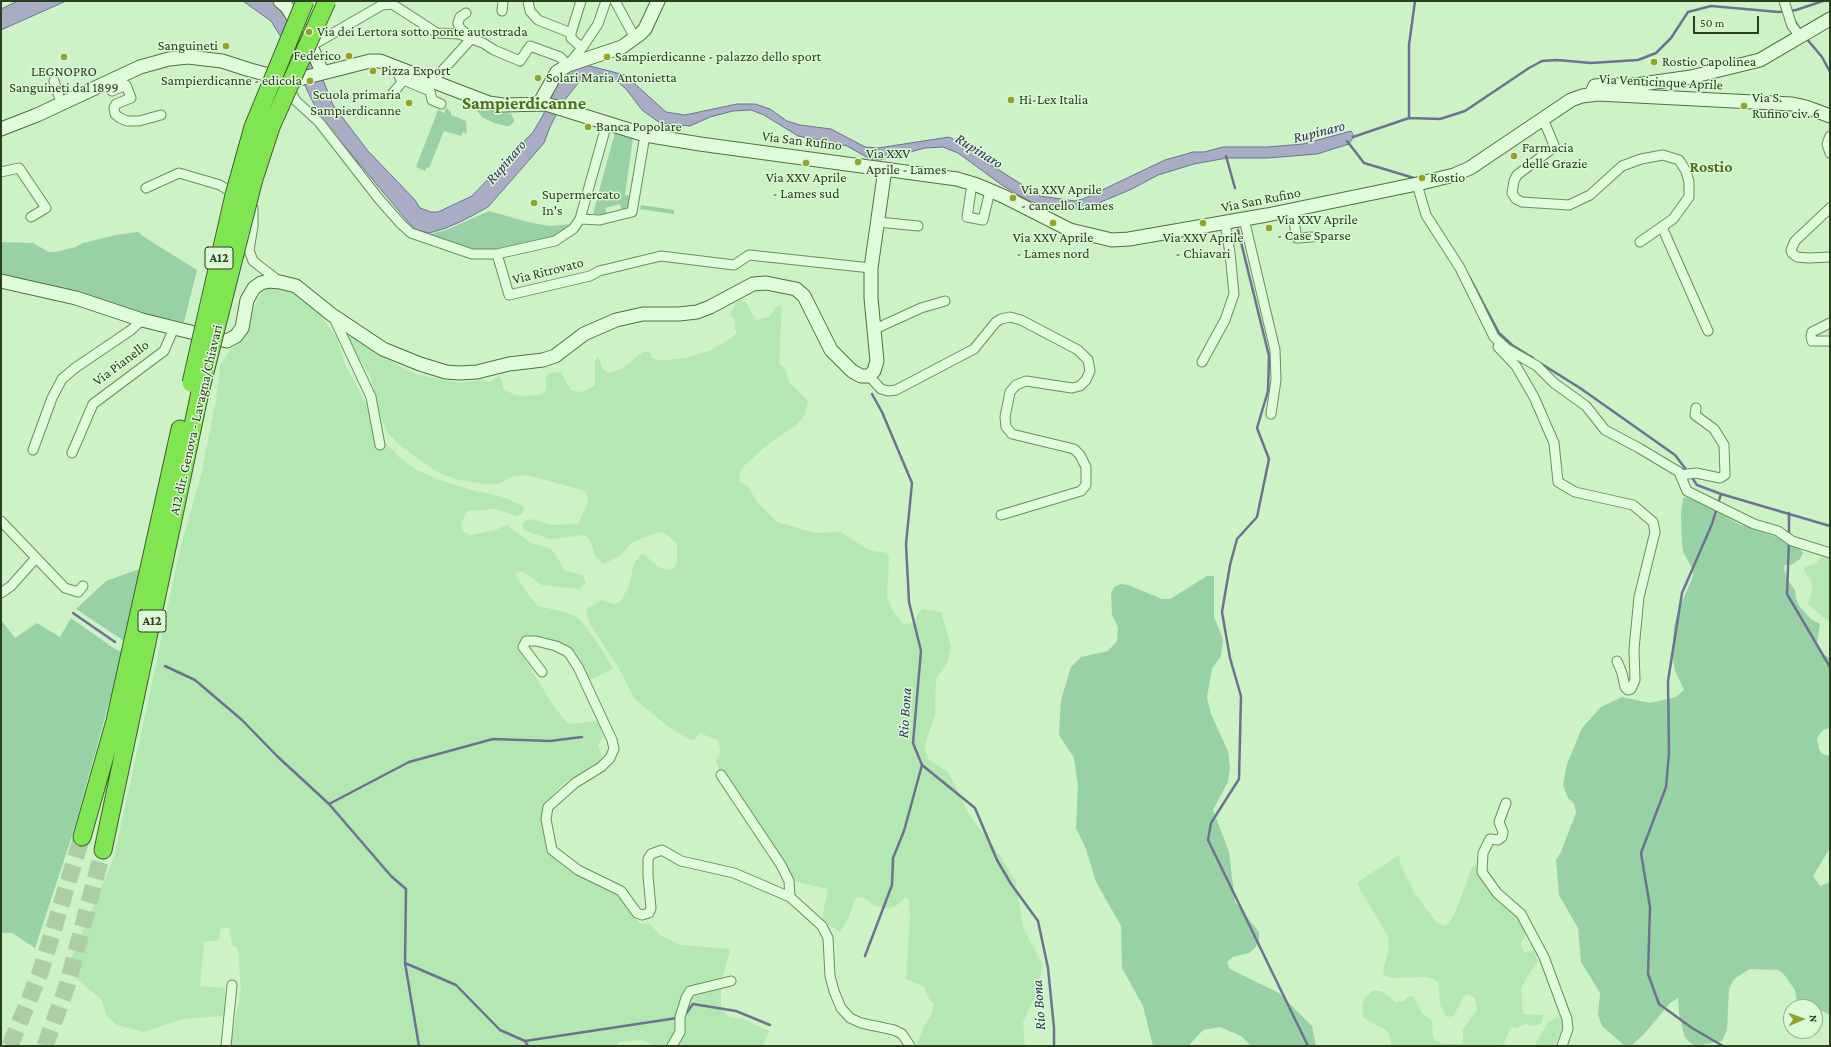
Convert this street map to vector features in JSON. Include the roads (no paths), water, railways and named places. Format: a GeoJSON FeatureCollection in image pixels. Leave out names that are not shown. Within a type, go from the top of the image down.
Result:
{"type":"FeatureCollection","features":[{"type":"Feature","properties":{"kind":"highway","name":"A12"},"geometry":{"type":"LineString","coordinates":[[82,837],[115,721],[195,391],[234,195],[253,127],[305,1]]}},
{"type":"Feature","properties":{"kind":"highway","name":"A12 dir. Genova - Lavagna/Chiavari"},"geometry":{"type":"LineString","coordinates":[[103,850],[195,391],[254,178],[272,127],[326,1]]}},
{"type":"Feature","properties":{"kind":"main road"},"geometry":{"type":"LineString","coordinates":[[280,1],[286,7],[311,46],[322,72]]}},
{"type":"Feature","properties":{"kind":"main road"},"geometry":{"type":"LineString","coordinates":[[542,104],[557,72],[568,65],[622,47],[635,38],[645,29],[658,1]]}},
{"type":"Feature","properties":{"kind":"main road"},"geometry":{"type":"LineString","coordinates":[[1591,94],[1595,86],[1635,85],[1691,77],[1734,68],[1760,60],[1830,19]]}},
{"type":"Feature","properties":{"kind":"main road","name":"Via San Rufino"},"geometry":{"type":"LineString","coordinates":[[1,129],[159,60],[188,58],[222,61],[250,70],[284,78],[299,78],[370,60],[380,61],[489,103],[503,105],[542,104],[560,108],[645,135],[678,141],[957,179],[990,191],[1070,230],[1112,240],[1129,239],[1225,223],[1417,184]]}},
{"type":"Feature","properties":{"kind":"main road","name":"Via Venticinque Aprile"},"geometry":{"type":"LineString","coordinates":[[1417,184],[1452,175],[1470,168],[1571,100],[1591,94],[1792,104],[1806,106],[1830,116]]}},
{"type":"Feature","properties":{"kind":"main road"},"geometry":{"type":"LineString","coordinates":[[174,328],[227,341],[236,336],[242,328],[247,300],[254,288],[261,283],[269,281],[280,282],[296,286],[332,315],[383,349],[439,370],[460,373],[477,372],[509,364],[543,360],[555,356],[584,334],[616,320],[643,314],[679,314],[697,312],[710,307],[753,284],[766,283],[784,285],[796,289],[804,296],[831,350],[852,371],[861,376],[869,376],[874,371],[877,361],[871,298],[871,268],[885,170]]}},
{"type":"Feature","properties":{"kind":"main road","name":"Via Pianello"},"geometry":{"type":"LineString","coordinates":[[1,281],[76,298],[142,320],[174,328]]}},
{"type":"Feature","properties":{"kind":"street"},"geometry":{"type":"LineString","coordinates":[[528,1],[530,12],[538,20],[571,33]]}},
{"type":"Feature","properties":{"kind":"street"},"geometry":{"type":"LineString","coordinates":[[581,1],[571,33],[571,38],[582,48]]}},
{"type":"Feature","properties":{"kind":"street"},"geometry":{"type":"LineString","coordinates":[[311,46],[382,5],[392,4],[437,32],[460,34],[483,43],[494,50],[520,61],[530,46],[560,57],[568,65],[582,48],[598,24],[606,1]]}},
{"type":"Feature","properties":{"kind":"street"},"geometry":{"type":"LineString","coordinates":[[615,1],[635,38]]}},
{"type":"Feature","properties":{"kind":"street"},"geometry":{"type":"LineString","coordinates":[[1784,1],[1792,26],[1801,37]]}},
{"type":"Feature","properties":{"kind":"street"},"geometry":{"type":"LineString","coordinates":[[466,13],[460,17],[458,23],[460,28],[471,37],[471,39]]}},
{"type":"Feature","properties":{"kind":"street"},"geometry":{"type":"LineString","coordinates":[[432,82],[471,39]]}},
{"type":"Feature","properties":{"kind":"street"},"geometry":{"type":"LineString","coordinates":[[284,78],[296,100],[319,122],[380,200],[410,232],[472,254],[497,254],[555,241],[574,229],[580,219],[607,123]]}},
{"type":"Feature","properties":{"kind":"street"},"geometry":{"type":"LineString","coordinates":[[393,93],[402,82],[400,78],[430,91],[432,100],[441,104]]}},
{"type":"Feature","properties":{"kind":"street"},"geometry":{"type":"LineString","coordinates":[[54,81],[62,103]]}},
{"type":"Feature","properties":{"kind":"street"},"geometry":{"type":"LineString","coordinates":[[103,84],[112,91],[126,85],[131,98],[116,104],[114,108],[115,114],[120,118],[127,121],[139,121],[161,115]]}},
{"type":"Feature","properties":{"kind":"street"},"geometry":{"type":"LineString","coordinates":[[1543,120],[1554,144],[1549,151],[1517,175],[1512,185],[1512,193],[1522,202],[1569,205],[1590,195],[1622,166],[1663,155],[1679,160],[1686,171],[1689,182],[1689,197],[1673,219],[1640,242]]}},
{"type":"Feature","properties":{"kind":"street"},"geometry":{"type":"LineString","coordinates":[[580,219],[600,220],[632,212],[645,135]]}},
{"type":"Feature","properties":{"kind":"street"},"geometry":{"type":"LineString","coordinates":[[1830,136],[1827,144],[1830,153]]}},
{"type":"Feature","properties":{"kind":"street"},"geometry":{"type":"LineString","coordinates":[[1,172],[19,168],[46,208],[31,217]]}},
{"type":"Feature","properties":{"kind":"street"},"geometry":{"type":"LineString","coordinates":[[146,188],[179,173],[220,185],[252,205],[253,226],[249,250],[253,261],[280,282]]}},
{"type":"Feature","properties":{"kind":"street"},"geometry":{"type":"LineString","coordinates":[[972,184],[967,217],[983,220],[990,191]]}},
{"type":"Feature","properties":{"kind":"street"},"geometry":{"type":"LineString","coordinates":[[1417,184],[1426,214],[1460,268],[1494,337],[1496,345],[1516,366],[1534,396],[1554,444],[1558,482],[1564,487],[1575,492],[1633,505],[1653,522],[1655,532],[1639,597],[1634,649],[1635,680],[1631,689],[1628,690],[1625,687],[1622,673],[1617,661]]}},
{"type":"Feature","properties":{"kind":"street"},"geometry":{"type":"LineString","coordinates":[[1830,208],[1794,241],[1791,250],[1797,257],[1830,257]]}},
{"type":"Feature","properties":{"kind":"street"},"geometry":{"type":"LineString","coordinates":[[1292,210],[1297,238],[1312,238]]}},
{"type":"Feature","properties":{"kind":"street"},"geometry":{"type":"LineString","coordinates":[[1244,219],[1274,350],[1276,380],[1271,414]]}},
{"type":"Feature","properties":{"kind":"street"},"geometry":{"type":"LineString","coordinates":[[878,222],[918,226]]}},
{"type":"Feature","properties":{"kind":"street"},"geometry":{"type":"LineString","coordinates":[[1202,362],[1225,320],[1234,294],[1225,223]]}},
{"type":"Feature","properties":{"kind":"street"},"geometry":{"type":"LineString","coordinates":[[1662,227],[1708,331]]}},
{"type":"Feature","properties":{"kind":"street","name":"Via Ritrovato"},"geometry":{"type":"LineString","coordinates":[[497,254],[509,295],[590,276],[600,271],[661,256],[734,265],[749,255],[871,268]]}},
{"type":"Feature","properties":{"kind":"street"},"geometry":{"type":"LineString","coordinates":[[875,329],[921,308],[945,301]]}},
{"type":"Feature","properties":{"kind":"street"},"geometry":{"type":"LineString","coordinates":[[332,315],[371,397],[380,445]]}},
{"type":"Feature","properties":{"kind":"street"},"geometry":{"type":"LineString","coordinates":[[869,376],[881,389],[888,391],[896,390],[974,349],[996,322],[1010,317],[1021,320],[1078,350],[1088,360],[1090,371],[1086,380],[1080,386],[1072,388],[1026,381],[1016,385],[1010,392],[1005,417],[1006,427],[1012,434],[1074,449],[1080,455],[1086,467],[1086,484],[1080,491],[1001,515]]}},
{"type":"Feature","properties":{"kind":"street","name":"Via Pianello"},"geometry":{"type":"LineString","coordinates":[[33,450],[52,398],[62,379],[74,368],[131,330],[142,320]]}},
{"type":"Feature","properties":{"kind":"street"},"geometry":{"type":"LineString","coordinates":[[1830,323],[1812,332],[1811,336],[1812,341],[1830,341]]}},
{"type":"Feature","properties":{"kind":"street","name":"Via Pianello"},"geometry":{"type":"LineString","coordinates":[[72,453],[93,404],[164,351],[174,328]]}},
{"type":"Feature","properties":{"kind":"street"},"geometry":{"type":"LineString","coordinates":[[1494,337],[1508,350],[1537,366],[1554,383],[1586,406],[1595,415],[1605,430],[1679,472],[1688,491],[1723,510],[1754,524],[1778,530],[1792,541],[1830,554]]}},
{"type":"Feature","properties":{"kind":"street"},"geometry":{"type":"LineString","coordinates":[[1680,476],[1696,473],[1720,478],[1725,476],[1724,444],[1714,429],[1696,415],[1696,408]]}},
{"type":"Feature","properties":{"kind":"street"},"geometry":{"type":"LineString","coordinates":[[1,521],[65,588],[78,592],[83,586]]}},
{"type":"Feature","properties":{"kind":"street"},"geometry":{"type":"LineString","coordinates":[[1,593],[11,586],[36,558]]}},
{"type":"Feature","properties":{"kind":"street"},"geometry":{"type":"LineString","coordinates":[[542,672],[523,647],[526,641],[536,641],[556,646],[568,652],[578,667],[612,740],[614,749],[610,758],[601,767],[576,783],[548,806],[546,819],[552,850],[578,870],[621,891],[637,913],[642,915],[649,913],[651,908],[648,859],[651,854],[662,850],[681,861],[734,873],[790,897],[822,926],[828,938],[830,976],[841,1008],[850,1018],[861,1023],[894,1030],[902,1034],[910,1046]]}},
{"type":"Feature","properties":{"kind":"street"},"geometry":{"type":"LineString","coordinates":[[721,776],[781,865],[789,881],[790,897]]}},
{"type":"Feature","properties":{"kind":"street"},"geometry":{"type":"LineString","coordinates":[[1506,803],[1499,822],[1503,832],[1502,838],[1498,840],[1490,839],[1483,853],[1482,872],[1497,893],[1521,914],[1544,957],[1567,1020],[1568,1029],[1562,1046]]}},
{"type":"Feature","properties":{"kind":"street"},"geometry":{"type":"LineString","coordinates":[[672,1046],[680,1032],[680,1017],[686,998],[690,992],[731,981]]}},
{"type":"Feature","properties":{"kind":"street"},"geometry":{"type":"LineString","coordinates":[[226,1046],[232,985]]}},
{"type":"Feature","properties":{"kind":"water"},"geometry":{"type":"Polygon","coordinates":[[[18,1],[66,1],[1,30],[1,9],[18,1]]]}},
{"type":"Feature","properties":{"kind":"water"},"geometry":{"type":"Polygon","coordinates":[[[243,1],[272,1],[284,15],[306,51],[323,80],[333,105],[368,151],[415,200],[420,208],[431,212],[438,212],[472,196],[533,132],[542,117],[564,71],[586,65],[625,75],[666,112],[685,115],[737,104],[755,104],[770,109],[787,121],[800,125],[831,129],[865,147],[878,148],[949,137],[961,143],[991,165],[1040,196],[1075,201],[1083,199],[1165,160],[1193,152],[1204,152],[1223,147],[1268,147],[1303,144],[1351,131],[1354,136],[1349,144],[1317,154],[1268,158],[1227,158],[1194,164],[1158,175],[1132,189],[1089,207],[1077,209],[1044,206],[1029,201],[1002,185],[958,153],[943,147],[925,148],[880,160],[870,159],[847,146],[798,136],[764,115],[751,110],[733,111],[710,117],[690,126],[660,123],[642,110],[626,89],[618,82],[601,79],[581,80],[562,103],[544,143],[488,207],[446,228],[429,233],[414,229],[321,118],[307,90],[295,60],[271,21],[243,1]]]}},
{"type":"Feature","properties":{"kind":"waterway"},"geometry":{"type":"LineString","coordinates":[[1409,118],[1409,45],[1415,1]]}},
{"type":"Feature","properties":{"kind":"waterway","name":"Rupinaro"},"geometry":{"type":"LineString","coordinates":[[1353,137],[1409,118],[1440,119],[1465,111],[1529,68],[1542,61],[1557,60],[1591,63],[1638,60],[1656,53],[1671,38],[1688,12],[1711,6],[1779,12],[1796,10],[1823,1]]}},
{"type":"Feature","properties":{"kind":"waterway"},"geometry":{"type":"LineString","coordinates":[[1794,20],[1800,29]]}},
{"type":"Feature","properties":{"kind":"waterway"},"geometry":{"type":"LineString","coordinates":[[1806,38],[1822,57],[1830,72]]}},
{"type":"Feature","properties":{"kind":"waterway"},"geometry":{"type":"LineString","coordinates":[[1347,141],[1364,163],[1414,178]]}},
{"type":"Feature","properties":{"kind":"waterway"},"geometry":{"type":"LineString","coordinates":[[1226,156],[1235,188]]}},
{"type":"Feature","properties":{"kind":"waterway"},"geometry":{"type":"LineString","coordinates":[[1238,230],[1269,356],[1268,391],[1257,428],[1269,459],[1257,517],[1237,539],[1230,565],[1222,612],[1230,658],[1241,696],[1239,779],[1211,823],[1208,840],[1308,1046]]}},
{"type":"Feature","properties":{"kind":"waterway"},"geometry":{"type":"LineString","coordinates":[[1470,278],[1499,333],[1512,345],[1533,358]]}},
{"type":"Feature","properties":{"kind":"waterway"},"geometry":{"type":"LineString","coordinates":[[1540,363],[1580,388],[1675,455],[1688,472]]}},
{"type":"Feature","properties":{"kind":"waterway","name":"Rio Bona"},"geometry":{"type":"LineString","coordinates":[[872,394],[882,412],[912,483],[906,544],[909,602],[921,651],[913,743],[922,765],[975,808],[997,860],[1011,884],[1038,921],[1048,968],[1054,1028],[1054,1046]]}},
{"type":"Feature","properties":{"kind":"waterway"},"geometry":{"type":"LineString","coordinates":[[1691,476],[1697,485],[1721,494],[1830,526]]}},
{"type":"Feature","properties":{"kind":"waterway"},"geometry":{"type":"LineString","coordinates":[[1721,494],[1712,524],[1682,593],[1668,681],[1669,753],[1666,787],[1641,853],[1650,907],[1648,974],[1659,1004],[1692,1028],[1723,1046]]}},
{"type":"Feature","properties":{"kind":"waterway"},"geometry":{"type":"LineString","coordinates":[[1789,513],[1789,536]]}},
{"type":"Feature","properties":{"kind":"waterway"},"geometry":{"type":"LineString","coordinates":[[1789,541],[1787,594],[1830,667]]}},
{"type":"Feature","properties":{"kind":"waterway"},"geometry":{"type":"LineString","coordinates":[[73,613],[115,642]]}},
{"type":"Feature","properties":{"kind":"waterway"},"geometry":{"type":"LineString","coordinates":[[165,666],[195,680],[242,720],[277,756],[329,804],[391,876],[406,889],[405,963],[456,985],[500,1030],[525,1041],[677,1018]]}},
{"type":"Feature","properties":{"kind":"waterway"},"geometry":{"type":"LineString","coordinates":[[329,804],[409,762],[493,739],[550,741],[582,737]]}},
{"type":"Feature","properties":{"kind":"waterway"},"geometry":{"type":"LineString","coordinates":[[865,956],[892,885],[893,858],[904,831],[922,765]]}},
{"type":"Feature","properties":{"kind":"waterway"},"geometry":{"type":"LineString","coordinates":[[405,963],[419,1046]]}},
{"type":"Feature","properties":{"kind":"waterway"},"geometry":{"type":"LineString","coordinates":[[684,1016],[693,1004],[736,1011],[770,1025]]}},
{"type":"Feature","properties":{"kind":"waterway"},"geometry":{"type":"LineString","coordinates":[[525,1041],[528,1046]]}},
{"type":"Feature","properties":{"kind":"tunnel"},"geometry":{"type":"LineString","coordinates":[[10,1046],[40,973],[82,837]]}},
{"type":"Feature","properties":{"kind":"tunnel"},"geometry":{"type":"LineString","coordinates":[[45,1046],[67,986],[103,850]]}},
{"type":"Feature","properties":{"kind":"place","name":"Via dei Lertora sotto ponte autostrada"},"geometry":{"type":"Point","coordinates":[309,32]}},
{"type":"Feature","properties":{"kind":"place","name":"Sanguineti"},"geometry":{"type":"Point","coordinates":[226,46]}},
{"type":"Feature","properties":{"kind":"place","name":"Federico"},"geometry":{"type":"Point","coordinates":[349,56]}},
{"type":"Feature","properties":{"kind":"place","name":"LEGNOPRO Sanguineti dal 1899"},"geometry":{"type":"Point","coordinates":[64,57]}},
{"type":"Feature","properties":{"kind":"place","name":"Sampierdicanne - palazzo dello sport"},"geometry":{"type":"Point","coordinates":[607,57]}},
{"type":"Feature","properties":{"kind":"place","name":"Rostio Capolinea"},"geometry":{"type":"Point","coordinates":[1654,62]}},
{"type":"Feature","properties":{"kind":"place","name":"Pizza Export"},"geometry":{"type":"Point","coordinates":[373,71]}},
{"type":"Feature","properties":{"kind":"place","name":"Solari Maria Antonietta"},"geometry":{"type":"Point","coordinates":[538,78]}},
{"type":"Feature","properties":{"kind":"place","name":"Sampierdicanne - edicola"},"geometry":{"type":"Point","coordinates":[310,81]}},
{"type":"Feature","properties":{"kind":"place","name":"Hi-Lex Italia"},"geometry":{"type":"Point","coordinates":[1011,100]}},
{"type":"Feature","properties":{"kind":"place","name":"Scuola primaria Sampierdicanne"},"geometry":{"type":"Point","coordinates":[409,103]}},
{"type":"Feature","properties":{"kind":"place","name":"Via S. Rufino civ. 6"},"geometry":{"type":"Point","coordinates":[1744,106]}},
{"type":"Feature","properties":{"kind":"place","name":"Banca Popolare"},"geometry":{"type":"Point","coordinates":[588,127]}},
{"type":"Feature","properties":{"kind":"place","name":"Farmacia delle Grazie"},"geometry":{"type":"Point","coordinates":[1514,156]}},
{"type":"Feature","properties":{"kind":"place","name":"Via XXV Aprile - Lames"},"geometry":{"type":"Point","coordinates":[858,162]}},
{"type":"Feature","properties":{"kind":"place","name":"Via XXV Aprile - Lames sud"},"geometry":{"type":"Point","coordinates":[806,163]}},
{"type":"Feature","properties":{"kind":"place","name":"Rostio"},"geometry":{"type":"Point","coordinates":[1422,178]}},
{"type":"Feature","properties":{"kind":"place","name":"Via XXV Aprile - cancello Lames"},"geometry":{"type":"Point","coordinates":[1013,198]}},
{"type":"Feature","properties":{"kind":"place","name":"Supermercato In's"},"geometry":{"type":"Point","coordinates":[534,203]}},
{"type":"Feature","properties":{"kind":"place","name":"Via XXV Aprile - Lames nord"},"geometry":{"type":"Point","coordinates":[1053,223]}},
{"type":"Feature","properties":{"kind":"place","name":"Via XXV Aprile - Chiavari"},"geometry":{"type":"Point","coordinates":[1203,223]}},
{"type":"Feature","properties":{"kind":"place","name":"Via XXV Aprile - Case Sparse"},"geometry":{"type":"Point","coordinates":[1269,228]}},
{"type":"Feature","properties":{"kind":"district","name":"Sampierdicanne"},"geometry":{"type":"Point","coordinates":[524,103]}},
{"type":"Feature","properties":{"kind":"district","name":"Rostio"},"geometry":{"type":"Point","coordinates":[1711,167]}}]}
